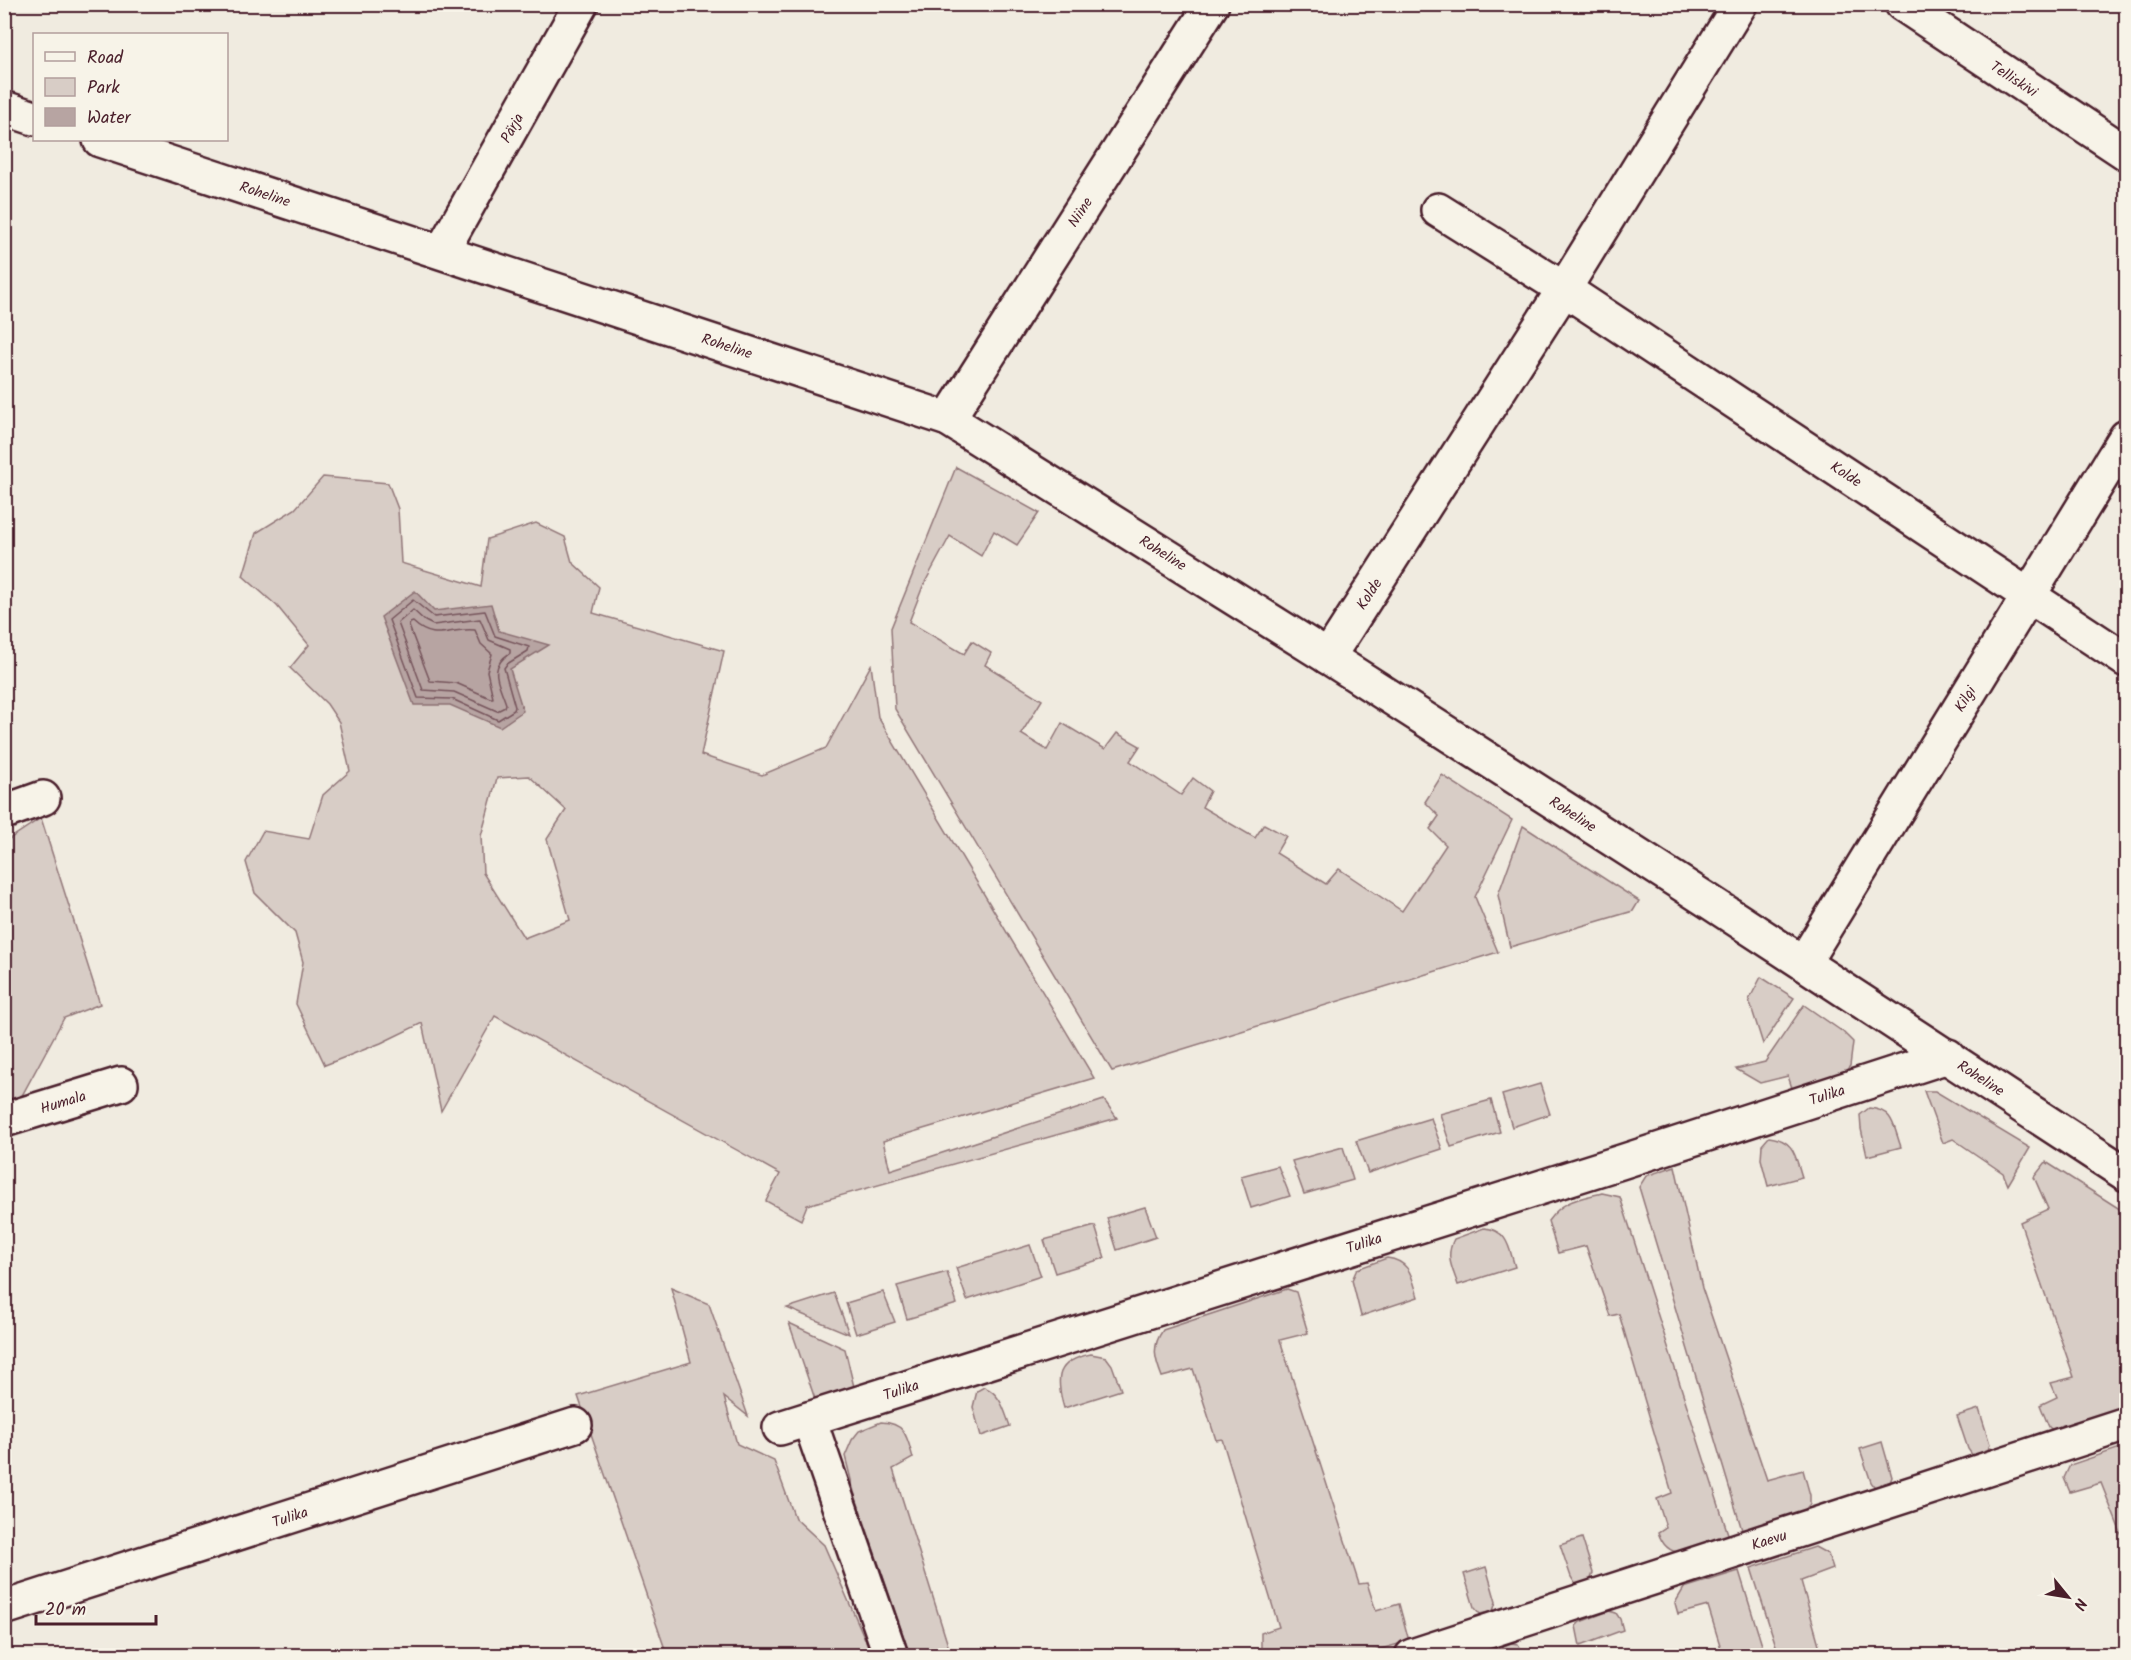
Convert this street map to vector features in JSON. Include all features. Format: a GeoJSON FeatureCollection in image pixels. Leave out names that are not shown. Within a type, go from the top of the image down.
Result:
{"type":"FeatureCollection","features":[{"type":"Feature","properties":{"kind":"street","name":"Pärja"},"geometry":{"type":"LineString","coordinates":[[442,251],[581,4]]}},
{"type":"Feature","properties":{"kind":"street","name":"Niine"},"geometry":{"type":"LineString","coordinates":[[948,419],[1212,4]]}},
{"type":"Feature","properties":{"kind":"street","name":"Kolde"},"geometry":{"type":"LineString","coordinates":[[1328,657],[1564,289],[1740,4]]}},
{"type":"Feature","properties":{"kind":"street","name":"Telliskivi"},"geometry":{"type":"LineString","coordinates":[[1902,4],[2127,153]]}},
{"type":"Feature","properties":{"kind":"street"},"geometry":{"type":"LineString","coordinates":[[4,108],[33,118]]}},
{"type":"Feature","properties":{"kind":"street","name":"Roheline"},"geometry":{"type":"LineString","coordinates":[[103,141],[948,419],[1328,657],[1804,962],[2127,1174]]}},
{"type":"Feature","properties":{"kind":"street","name":"Kolde"},"geometry":{"type":"LineString","coordinates":[[1438,210],[1564,289],[2127,660]]}},
{"type":"Feature","properties":{"kind":"street","name":"Kilgi"},"geometry":{"type":"LineString","coordinates":[[1804,962],[2127,437]]}},
{"type":"Feature","properties":{"kind":"street"},"geometry":{"type":"LineString","coordinates":[[4,812],[44,798]]}},
{"type":"Feature","properties":{"kind":"street","name":"Tulika"},"geometry":{"type":"LineString","coordinates":[[891,1656],[794,1424],[1948,1056]]}},
{"type":"Feature","properties":{"kind":"street","name":"Humala"},"geometry":{"type":"LineString","coordinates":[[4,1120],[121,1084]]}},
{"type":"Feature","properties":{"kind":"street","name":"Kaevu"},"geometry":{"type":"LineString","coordinates":[[1412,1656],[2127,1424]]}},
{"type":"Feature","properties":{"kind":"street","name":"Tulika"},"geometry":{"type":"LineString","coordinates":[[4,1608],[575,1425]]}},
{"type":"Feature","properties":{"kind":"green space"},"geometry":{"type":"Polygon","coordinates":[[[956,467],[1039,513],[1017,545],[994,531],[981,556],[950,536],[923,586],[909,622],[964,654],[972,641],[991,653],[985,665],[1042,700],[1021,734],[1047,750],[1062,723],[1105,749],[1117,733],[1140,746],[1130,761],[1181,795],[1193,778],[1210,791],[1202,807],[1255,838],[1264,824],[1286,836],[1276,853],[1326,884],[1339,869],[1402,911],[1446,845],[1430,829],[1439,816],[1425,802],[1442,775],[1512,820],[1475,897],[1498,952],[1112,1071],[895,709],[891,628],[956,467]]]}},
{"type":"Feature","properties":{"kind":"green space"},"geometry":{"type":"Polygon","coordinates":[[[323,477],[388,483],[398,509],[401,563],[481,587],[487,539],[536,523],[565,537],[572,562],[599,587],[593,613],[724,651],[701,755],[762,775],[826,748],[871,665],[878,717],[1094,1078],[883,1141],[890,1170],[1104,1100],[1117,1118],[807,1205],[801,1220],[766,1201],[780,1174],[495,1016],[441,1111],[422,1023],[381,1043],[325,1065],[296,1004],[303,962],[295,933],[255,893],[246,862],[263,831],[309,839],[323,795],[350,771],[339,722],[327,704],[290,668],[309,645],[277,606],[243,576],[256,533],[295,509],[323,477]],[[529,776],[497,778],[481,836],[483,873],[524,938],[570,920],[547,839],[566,810],[529,776]]]}},
{"type":"Feature","properties":{"kind":"green space"},"geometry":{"type":"Polygon","coordinates":[[[41,818],[100,1004],[64,1018],[19,1101],[5,1105],[5,842],[41,818]]]}},
{"type":"Feature","properties":{"kind":"green space"},"geometry":{"type":"Polygon","coordinates":[[[1523,826],[1639,901],[1633,911],[1510,947],[1498,895],[1523,826]]]}},
{"type":"Feature","properties":{"kind":"green space"},"geometry":{"type":"Polygon","coordinates":[[[1761,977],[1794,998],[1763,1044],[1749,1000],[1761,977]]]}},
{"type":"Feature","properties":{"kind":"green space"},"geometry":{"type":"Polygon","coordinates":[[[1804,1005],[1843,1032],[1853,1042],[1850,1066],[1841,1076],[1793,1091],[1788,1076],[1760,1083],[1736,1069],[1765,1062],[1804,1005]]]}},
{"type":"Feature","properties":{"kind":"green space"},"geometry":{"type":"Polygon","coordinates":[[[1540,1084],[1550,1114],[1512,1127],[1502,1095],[1540,1084]]]}},
{"type":"Feature","properties":{"kind":"green space"},"geometry":{"type":"Polygon","coordinates":[[[1924,1091],[1935,1091],[2030,1148],[2008,1185],[2003,1173],[1953,1139],[1943,1143],[1924,1091]]]}},
{"type":"Feature","properties":{"kind":"green space"},"geometry":{"type":"Polygon","coordinates":[[[1491,1100],[1500,1132],[1451,1147],[1440,1114],[1491,1100]]]}},
{"type":"Feature","properties":{"kind":"green space"},"geometry":{"type":"Polygon","coordinates":[[[1869,1108],[1877,1109],[1888,1115],[1901,1147],[1867,1156],[1860,1115],[1869,1108]]]}},
{"type":"Feature","properties":{"kind":"green space"},"geometry":{"type":"Polygon","coordinates":[[[1431,1118],[1442,1149],[1368,1173],[1356,1141],[1431,1118]]]}},
{"type":"Feature","properties":{"kind":"green space"},"geometry":{"type":"Polygon","coordinates":[[[1769,1137],[1789,1145],[1793,1150],[1802,1177],[1768,1186],[1761,1159],[1762,1145],[1769,1137]]]}},
{"type":"Feature","properties":{"kind":"green space"},"geometry":{"type":"Polygon","coordinates":[[[1343,1147],[1353,1180],[1304,1194],[1292,1161],[1343,1147]]]}},
{"type":"Feature","properties":{"kind":"green space"},"geometry":{"type":"Polygon","coordinates":[[[2046,1162],[2126,1213],[2126,1408],[2054,1431],[2049,1427],[2040,1405],[2057,1397],[2051,1383],[2074,1377],[2020,1222],[2048,1209],[2034,1177],[2046,1162]]]}},
{"type":"Feature","properties":{"kind":"green space"},"geometry":{"type":"Polygon","coordinates":[[[1278,1166],[1290,1196],[1251,1208],[1241,1176],[1278,1166]]]}},
{"type":"Feature","properties":{"kind":"green space"},"geometry":{"type":"Polygon","coordinates":[[[1675,1166],[1702,1288],[1767,1480],[1803,1470],[1810,1495],[1810,1504],[1802,1513],[1742,1530],[1639,1187],[1646,1176],[1675,1166]]]}},
{"type":"Feature","properties":{"kind":"green space"},"geometry":{"type":"Polygon","coordinates":[[[1602,1193],[1620,1197],[1729,1537],[1688,1552],[1670,1550],[1663,1543],[1658,1532],[1666,1527],[1657,1499],[1672,1493],[1619,1314],[1610,1316],[1586,1246],[1558,1253],[1548,1221],[1565,1204],[1602,1193]]]}},
{"type":"Feature","properties":{"kind":"green space"},"geometry":{"type":"Polygon","coordinates":[[[1145,1207],[1156,1237],[1117,1250],[1107,1218],[1145,1207]]]}},
{"type":"Feature","properties":{"kind":"green space"},"geometry":{"type":"Polygon","coordinates":[[[1095,1226],[1105,1258],[1055,1273],[1044,1240],[1095,1226]]]}},
{"type":"Feature","properties":{"kind":"green space"},"geometry":{"type":"Polygon","coordinates":[[[1484,1228],[1492,1229],[1503,1236],[1515,1267],[1458,1285],[1450,1257],[1451,1245],[1454,1239],[1484,1228]]]}},
{"type":"Feature","properties":{"kind":"green space"},"geometry":{"type":"Polygon","coordinates":[[[1030,1245],[1041,1276],[967,1300],[956,1268],[1030,1245]]]}},
{"type":"Feature","properties":{"kind":"green space"},"geometry":{"type":"Polygon","coordinates":[[[1387,1258],[1406,1267],[1412,1277],[1418,1297],[1361,1316],[1352,1280],[1357,1269],[1387,1258]]]}},
{"type":"Feature","properties":{"kind":"green space"},"geometry":{"type":"Polygon","coordinates":[[[947,1272],[957,1304],[907,1319],[897,1286],[947,1272]]]}},
{"type":"Feature","properties":{"kind":"green space"},"geometry":{"type":"Polygon","coordinates":[[[671,1288],[709,1304],[748,1416],[724,1397],[737,1444],[774,1461],[795,1518],[824,1545],[872,1655],[667,1655],[578,1396],[691,1362],[671,1288]]]}},
{"type":"Feature","properties":{"kind":"green space"},"geometry":{"type":"Polygon","coordinates":[[[1287,1289],[1296,1292],[1308,1333],[1280,1340],[1359,1584],[1367,1583],[1376,1611],[1399,1604],[1409,1641],[1360,1655],[1263,1655],[1261,1633],[1279,1627],[1222,1439],[1216,1440],[1193,1369],[1162,1377],[1156,1359],[1157,1342],[1163,1330],[1287,1289]]]}},
{"type":"Feature","properties":{"kind":"green space"},"geometry":{"type":"Polygon","coordinates":[[[883,1292],[895,1322],[856,1334],[846,1303],[883,1292]]]}},
{"type":"Feature","properties":{"kind":"green space"},"geometry":{"type":"Polygon","coordinates":[[[834,1293],[849,1334],[787,1308],[834,1293]]]}},
{"type":"Feature","properties":{"kind":"green space"},"geometry":{"type":"Polygon","coordinates":[[[789,1323],[845,1349],[854,1387],[815,1399],[789,1323]]]}},
{"type":"Feature","properties":{"kind":"green space"},"geometry":{"type":"Polygon","coordinates":[[[1091,1354],[1106,1357],[1112,1365],[1121,1390],[1064,1408],[1059,1379],[1061,1372],[1071,1361],[1091,1354]]]}},
{"type":"Feature","properties":{"kind":"green space"},"geometry":{"type":"Polygon","coordinates":[[[984,1387],[998,1398],[1010,1426],[981,1436],[973,1407],[977,1391],[984,1387]]]}},
{"type":"Feature","properties":{"kind":"green space"},"geometry":{"type":"Polygon","coordinates":[[[1979,1409],[1990,1444],[1987,1453],[1973,1456],[1968,1449],[1957,1416],[1979,1409]]]}},
{"type":"Feature","properties":{"kind":"green space"},"geometry":{"type":"Polygon","coordinates":[[[881,1422],[901,1428],[909,1444],[913,1458],[893,1469],[951,1655],[910,1655],[854,1492],[845,1456],[859,1431],[881,1422]]]}},
{"type":"Feature","properties":{"kind":"green space"},"geometry":{"type":"Polygon","coordinates":[[[1882,1442],[1892,1477],[1889,1485],[1876,1489],[1871,1482],[1860,1449],[1882,1442]]]}},
{"type":"Feature","properties":{"kind":"green space"},"geometry":{"type":"Polygon","coordinates":[[[2126,1446],[2126,1546],[2101,1483],[2070,1492],[2064,1478],[2070,1465],[2126,1446]]]}},
{"type":"Feature","properties":{"kind":"green space"},"geometry":{"type":"Polygon","coordinates":[[[1582,1538],[1593,1573],[1590,1581],[1576,1585],[1560,1545],[1582,1538]]]}},
{"type":"Feature","properties":{"kind":"green space"},"geometry":{"type":"Polygon","coordinates":[[[1815,1547],[1828,1554],[1833,1569],[1801,1581],[1822,1655],[1779,1655],[1751,1568],[1815,1547]]]}},
{"type":"Feature","properties":{"kind":"green space"},"geometry":{"type":"Polygon","coordinates":[[[1486,1567],[1496,1602],[1493,1611],[1480,1614],[1474,1607],[1464,1574],[1486,1567]]]}},
{"type":"Feature","properties":{"kind":"green space"},"geometry":{"type":"Polygon","coordinates":[[[1739,1571],[1765,1655],[1723,1655],[1708,1606],[1678,1614],[1675,1603],[1684,1588],[1739,1571]]]}},
{"type":"Feature","properties":{"kind":"green space"},"geometry":{"type":"Polygon","coordinates":[[[1609,1611],[1616,1613],[1623,1630],[1580,1646],[1576,1626],[1580,1622],[1609,1611]]]}},
{"type":"Feature","properties":{"kind":"green space"},"geometry":{"type":"Polygon","coordinates":[[[1511,1643],[1518,1644],[1524,1655],[1481,1655],[1511,1643]]]}},
{"type":"Feature","properties":{"kind":"water"},"geometry":{"type":"Polygon","coordinates":[[[415,591],[434,611],[491,604],[499,631],[549,645],[510,669],[523,711],[500,727],[450,705],[414,705],[381,617],[415,591]]]}}]}
